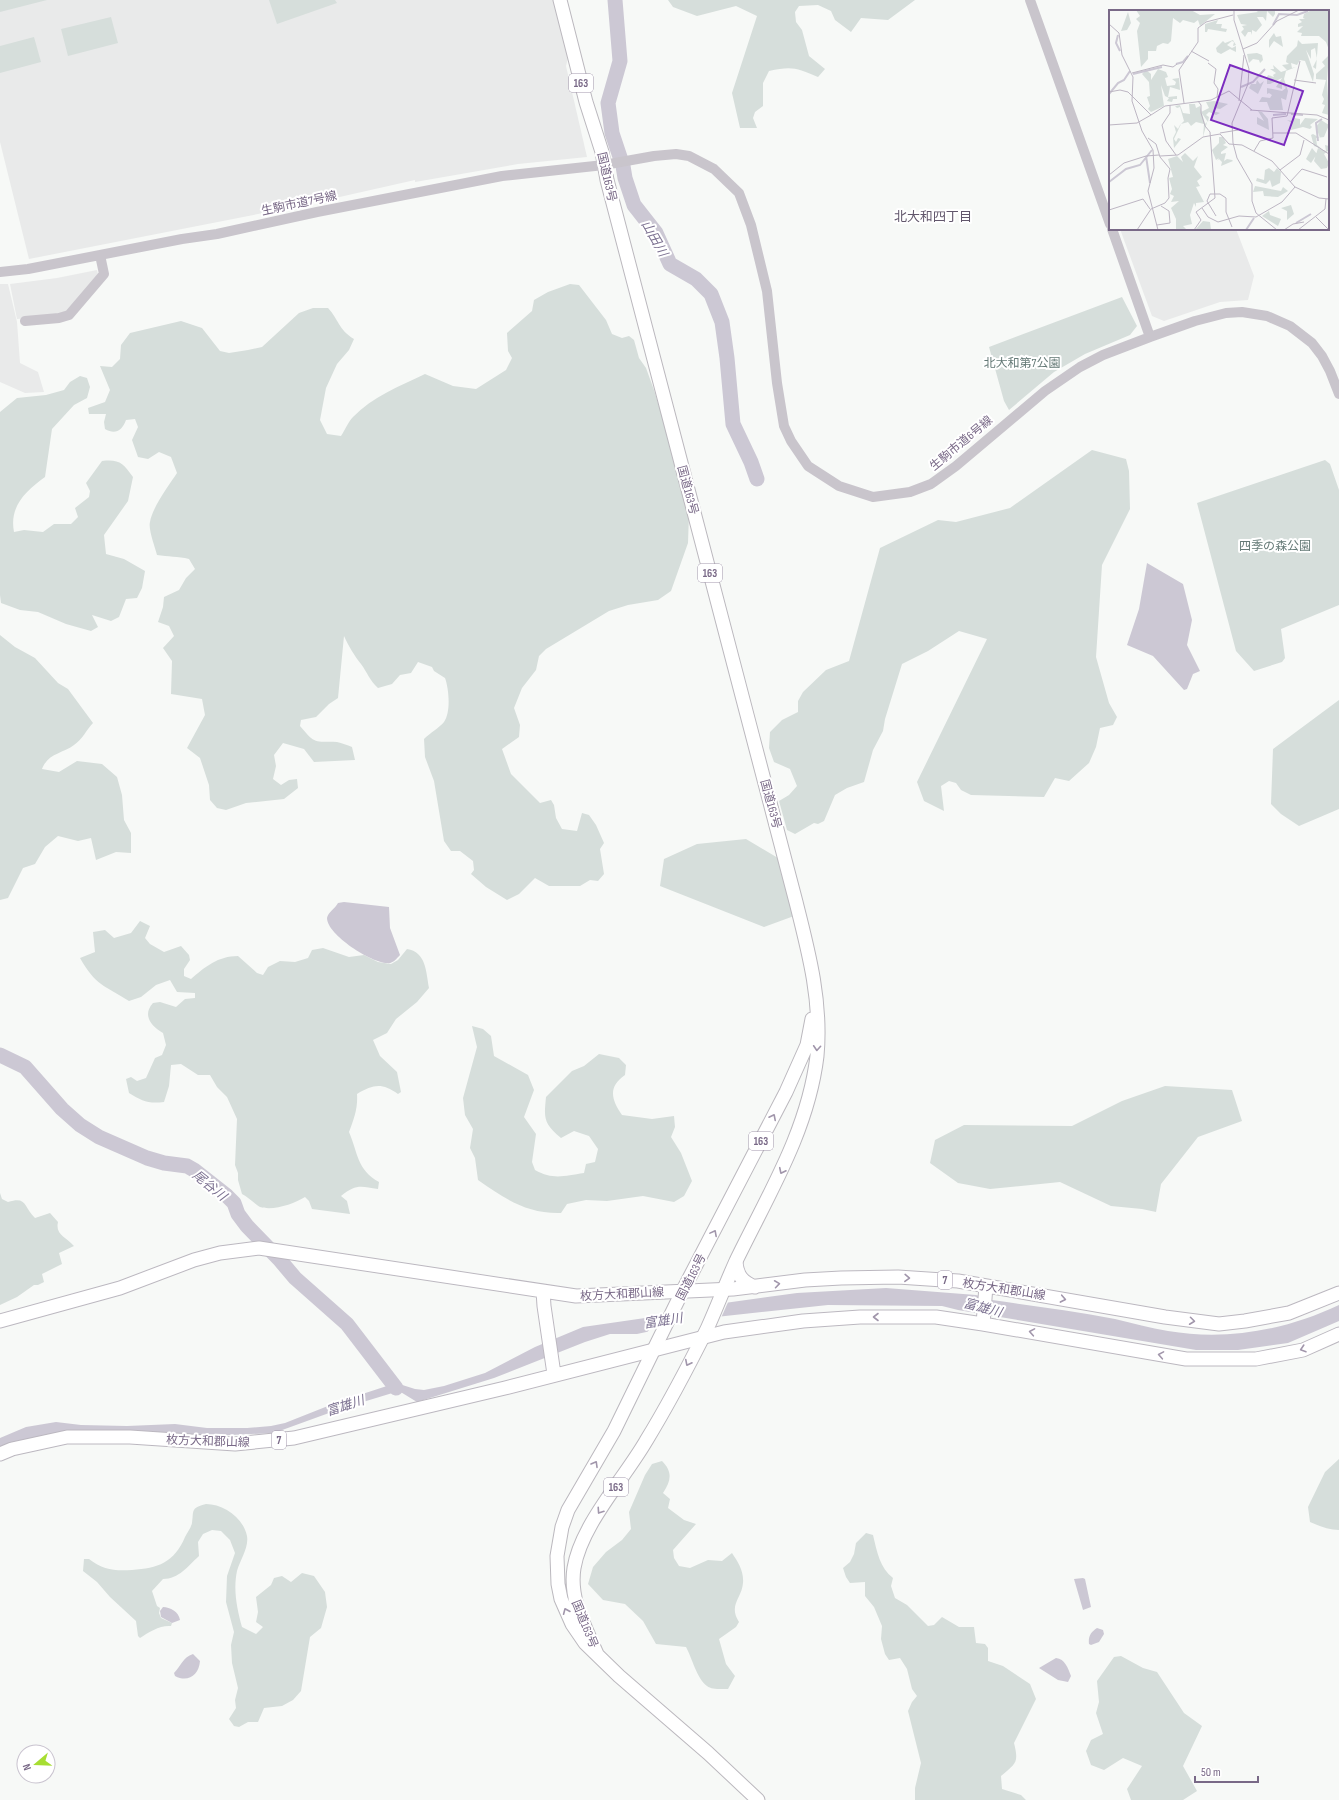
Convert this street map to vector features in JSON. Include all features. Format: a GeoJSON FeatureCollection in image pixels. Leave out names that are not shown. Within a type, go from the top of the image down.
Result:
{"type":"FeatureCollection","features":[{"type":"Feature","properties":{"kind":"main road","name":"国道163号"},"geometry":{"type":"LineString","coordinates":[[560,0],[586,102],[602,152],[604,165],[809,953],[819,1019],[817,1057],[812,1082],[800,1127],[783,1168],[736,1262],[704,1333],[646,1441],[591,1525],[579,1547],[574,1569],[574,1599],[597,1654]]}},
{"type":"Feature","properties":{"kind":"main road","name":"国道163号"},"geometry":{"type":"LineString","coordinates":[[758,1800],[708,1753],[620,1676],[585,1643],[577,1633],[561,1598],[557,1570],[558,1542],[568,1510],[614,1431],[676,1307],[682,1292],[748,1168],[798,1066],[811,1027],[814,981]]}},
{"type":"Feature","properties":{"kind":"main road","name":"枚方大和郡山線"},"geometry":{"type":"LineString","coordinates":[[0,1321],[120,1288],[194,1260],[220,1253],[259,1248],[576,1296],[682,1292],[722,1294],[756,1287],[805,1280],[898,1278],[958,1281],[1024,1291],[1165,1317],[1219,1324],[1289,1313],[1339,1293]]}},
{"type":"Feature","properties":{"kind":"main road"},"geometry":{"type":"LineString","coordinates":[[736,1262],[740,1278],[744,1282],[756,1287]]}},
{"type":"Feature","properties":{"kind":"main road"},"geometry":{"type":"LineString","coordinates":[[983,1324],[986,1286]]}},
{"type":"Feature","properties":{"kind":"main road"},"geometry":{"type":"LineString","coordinates":[[543,1291],[553,1368]]}},
{"type":"Feature","properties":{"kind":"main road","name":"枚方大和郡山線"},"geometry":{"type":"LineString","coordinates":[[0,1454],[12,1449],[67,1437],[130,1437],[235,1444],[294,1438],[400,1413],[553,1368],[625,1356],[654,1349],[704,1333],[738,1330],[803,1320],[860,1317],[936,1317],[1186,1359],[1256,1359],[1302,1350],[1339,1334]]}},
{"type":"Feature","properties":{"kind":"main road"},"geometry":{"type":"LineString","coordinates":[[625,1356],[637,1364],[640,1370],[641,1378]]}},
{"type":"Feature","properties":{"kind":"street"},"geometry":{"type":"LineString","coordinates":[[1030,0],[1109,221]]}},
{"type":"Feature","properties":{"kind":"street","name":"生駒市道6号線"},"geometry":{"type":"LineString","coordinates":[[604,165],[654,156],[676,154],[689,156],[714,169],[738,193],[750,225],[767,291],[777,383],[784,426],[791,441],[808,466],[824,478],[839,486],[873,497],[910,492],[931,484],[1061,379],[1103,356],[1195,321],[1226,313],[1242,312],[1267,316],[1290,326],[1312,343],[1330,371],[1339,394]]}},
{"type":"Feature","properties":{"kind":"street","name":"生駒市道7号線"},"geometry":{"type":"LineString","coordinates":[[0,272],[28,269],[182,239],[217,234],[317,212],[502,176],[604,165]]}},
{"type":"Feature","properties":{"kind":"street"},"geometry":{"type":"LineString","coordinates":[[1112,230],[1150,337]]}},
{"type":"Feature","properties":{"kind":"street"},"geometry":{"type":"LineString","coordinates":[[25,321],[69,315],[104,274],[100,255]]}},
{"type":"Feature","properties":{"kind":"shaded area"},"geometry":{"type":"Polygon","coordinates":[[[0,0],[553,0],[568,58],[566,66],[587,157],[518,164],[415,182],[415,180],[304,205],[29,259],[0,142],[0,0]]]}},
{"type":"Feature","properties":{"kind":"shaded area"},"geometry":{"type":"Polygon","coordinates":[[[1120,230],[1236,230],[1254,276],[1248,300],[1220,302],[1164,321],[1152,316],[1120,230]]]}},
{"type":"Feature","properties":{"kind":"shaded area"},"geometry":{"type":"Polygon","coordinates":[[[97,270],[98,274],[67,312],[53,316],[17,319],[10,284],[57,278],[97,270]]]}},
{"type":"Feature","properties":{"kind":"shaded area"},"geometry":{"type":"Polygon","coordinates":[[[0,284],[8,284],[17,322],[20,363],[38,372],[44,392],[25,393],[0,382],[0,284]]]}},
{"type":"Feature","properties":{"kind":"green space"},"geometry":{"type":"Polygon","coordinates":[[[0,0],[47,0],[0,12],[0,0]]]}},
{"type":"Feature","properties":{"kind":"green space"},"geometry":{"type":"Polygon","coordinates":[[[269,0],[335,0],[337,3],[277,24],[269,0]]]}},
{"type":"Feature","properties":{"kind":"green space"},"geometry":{"type":"Polygon","coordinates":[[[668,0],[915,0],[888,20],[861,18],[851,32],[835,20],[831,11],[818,5],[799,6],[795,12],[796,22],[802,30],[809,56],[825,69],[818,77],[789,68],[769,71],[763,83],[763,106],[755,112],[753,118],[757,128],[740,128],[732,93],[757,16],[736,6],[697,16],[673,7],[668,0]]]}},
{"type":"Feature","properties":{"kind":"green space"},"geometry":{"type":"Polygon","coordinates":[[[111,17],[118,43],[68,56],[61,29],[111,17]]]}},
{"type":"Feature","properties":{"kind":"green space"},"geometry":{"type":"Polygon","coordinates":[[[34,37],[41,62],[0,73],[0,46],[34,37]]]}},
{"type":"Feature","properties":{"kind":"green space"},"geometry":{"type":"Polygon","coordinates":[[[570,284],[579,285],[606,320],[612,334],[622,338],[629,336],[634,340],[639,358],[646,368],[654,390],[673,452],[689,514],[688,543],[671,591],[658,600],[628,605],[609,611],[546,649],[539,656],[536,670],[522,688],[514,708],[520,725],[519,737],[502,749],[511,774],[540,803],[551,800],[554,805],[556,818],[562,829],[577,831],[582,813],[589,815],[596,825],[604,843],[600,849],[604,874],[598,881],[590,880],[580,886],[549,886],[535,878],[519,894],[507,900],[486,887],[471,874],[474,870],[473,861],[460,851],[451,851],[444,841],[434,781],[425,757],[424,739],[444,722],[448,712],[448,688],[445,678],[434,671],[432,667],[418,662],[411,673],[400,675],[392,684],[378,688],[354,654],[344,636],[338,698],[329,704],[316,717],[301,720],[300,726],[316,741],[343,743],[352,747],[355,760],[314,762],[304,749],[283,743],[274,755],[276,766],[273,779],[281,785],[289,780],[297,779],[298,788],[284,799],[246,803],[226,810],[217,808],[210,800],[209,785],[200,758],[187,748],[205,715],[202,699],[171,694],[172,661],[163,648],[174,636],[169,626],[158,622],[163,607],[164,597],[179,590],[186,578],[195,569],[189,559],[157,555],[150,529],[151,516],[161,497],[177,473],[171,457],[159,452],[148,459],[138,457],[132,440],[138,427],[135,419],[126,420],[118,431],[112,432],[105,429],[104,422],[106,414],[89,414],[88,408],[105,402],[110,390],[100,366],[112,367],[120,359],[121,345],[130,333],[181,321],[202,328],[220,351],[229,353],[262,347],[299,313],[313,308],[328,308],[345,332],[354,339],[349,350],[337,364],[326,388],[320,420],[327,434],[341,436],[351,419],[369,404],[387,392],[425,374],[453,386],[476,389],[506,370],[512,358],[508,351],[507,333],[532,311],[534,300],[548,292],[570,284]]]}},
{"type":"Feature","properties":{"kind":"green space","name":"北大和第7公園"},"geometry":{"type":"Polygon","coordinates":[[[1122,297],[1137,326],[1130,335],[1085,354],[1054,372],[1009,410],[1004,401],[989,347],[1122,297]]]}},
{"type":"Feature","properties":{"kind":"green space"},"geometry":{"type":"Polygon","coordinates":[[[80,376],[87,378],[90,387],[87,398],[74,405],[52,429],[45,477],[31,488],[20,500],[14,514],[13,523],[14,532],[24,530],[43,532],[54,524],[71,524],[78,517],[75,508],[89,497],[90,491],[86,483],[102,461],[117,461],[126,468],[133,477],[128,501],[104,535],[106,554],[124,559],[145,571],[142,588],[137,598],[126,599],[119,617],[111,621],[92,615],[98,627],[91,631],[66,624],[38,612],[20,610],[1,603],[0,595],[0,412],[17,398],[46,395],[64,390],[70,382],[80,376]]]}},
{"type":"Feature","properties":{"kind":"green space"},"geometry":{"type":"Polygon","coordinates":[[[1092,450],[1126,459],[1129,471],[1130,509],[1102,565],[1096,657],[1109,703],[1117,717],[1113,725],[1100,728],[1096,747],[1089,763],[1069,781],[1055,778],[1044,797],[971,795],[961,790],[956,783],[949,781],[941,786],[944,811],[924,801],[917,782],[987,639],[959,631],[928,651],[902,664],[885,719],[883,731],[873,750],[864,782],[847,788],[835,795],[824,821],[818,824],[814,823],[795,834],[787,830],[779,801],[789,795],[797,786],[790,769],[774,762],[769,748],[770,732],[782,720],[798,712],[798,701],[803,692],[826,670],[849,661],[880,548],[938,520],[956,522],[1010,508],[1092,450]]]}},
{"type":"Feature","properties":{"kind":"green space","name":"四季の森公園"},"geometry":{"type":"Polygon","coordinates":[[[1325,460],[1330,464],[1339,490],[1339,605],[1281,629],[1285,658],[1282,662],[1254,671],[1236,651],[1197,503],[1325,460]]]}},
{"type":"Feature","properties":{"kind":"green space"},"geometry":{"type":"Polygon","coordinates":[[[0,635],[15,647],[35,658],[58,683],[68,689],[93,723],[77,743],[52,757],[42,769],[59,772],[77,761],[102,764],[117,777],[122,795],[124,820],[131,833],[131,853],[116,852],[96,860],[91,838],[78,841],[58,836],[45,847],[35,864],[23,868],[8,898],[0,900],[0,635]]]}},
{"type":"Feature","properties":{"kind":"green space"},"geometry":{"type":"Polygon","coordinates":[[[1339,700],[1339,809],[1299,826],[1281,814],[1271,804],[1273,749],[1339,700]]]}},
{"type":"Feature","properties":{"kind":"green space"},"geometry":{"type":"Polygon","coordinates":[[[746,839],[783,861],[794,916],[764,927],[660,886],[664,859],[697,844],[746,839]]]}},
{"type":"Feature","properties":{"kind":"green space"},"geometry":{"type":"Polygon","coordinates":[[[140,921],[150,926],[145,938],[150,944],[164,952],[181,946],[189,955],[190,960],[184,969],[184,976],[191,979],[212,963],[231,956],[238,956],[257,973],[263,975],[268,967],[280,961],[295,962],[308,958],[312,950],[323,948],[349,957],[364,955],[378,962],[391,964],[398,960],[407,949],[418,954],[422,958],[426,969],[429,988],[417,1002],[396,1019],[387,1033],[373,1040],[380,1056],[397,1072],[401,1092],[398,1094],[387,1088],[378,1086],[368,1088],[357,1094],[356,1109],[349,1132],[362,1166],[366,1172],[379,1182],[378,1189],[358,1187],[351,1189],[341,1196],[347,1201],[350,1214],[312,1209],[309,1201],[305,1197],[283,1206],[265,1208],[258,1206],[242,1194],[235,1165],[237,1119],[227,1097],[217,1087],[210,1075],[198,1075],[181,1064],[171,1065],[169,1086],[164,1102],[154,1103],[145,1101],[129,1093],[126,1079],[131,1077],[137,1081],[146,1078],[155,1058],[162,1055],[166,1045],[163,1033],[149,1020],[148,1012],[150,1007],[153,1003],[160,1002],[176,1007],[185,999],[195,998],[195,993],[177,992],[170,980],[156,985],[141,997],[129,1001],[101,984],[86,967],[80,958],[95,952],[93,932],[105,930],[114,938],[131,933],[140,921]]]}},
{"type":"Feature","properties":{"kind":"green space"},"geometry":{"type":"Polygon","coordinates":[[[472,1026],[483,1029],[491,1036],[494,1056],[528,1075],[534,1090],[524,1117],[536,1134],[532,1162],[535,1170],[547,1175],[564,1176],[584,1173],[586,1164],[595,1162],[598,1149],[589,1136],[574,1131],[561,1138],[548,1124],[545,1110],[546,1097],[572,1071],[584,1066],[599,1054],[619,1058],[626,1065],[625,1075],[616,1084],[613,1094],[615,1104],[622,1115],[652,1119],[674,1116],[675,1127],[671,1137],[681,1153],[692,1181],[684,1196],[674,1202],[643,1196],[607,1201],[586,1200],[567,1204],[561,1213],[549,1213],[537,1211],[517,1204],[478,1180],[475,1158],[470,1148],[473,1129],[465,1115],[463,1098],[477,1047],[472,1026]]]}},
{"type":"Feature","properties":{"kind":"green space"},"geometry":{"type":"Polygon","coordinates":[[[1165,1086],[1232,1090],[1242,1121],[1198,1137],[1161,1184],[1156,1212],[1111,1206],[1060,1182],[990,1189],[958,1183],[930,1163],[935,1140],[964,1125],[1072,1126],[1122,1101],[1165,1086]]]}},
{"type":"Feature","properties":{"kind":"green space"},"geometry":{"type":"Polygon","coordinates":[[[0,1193],[2,1199],[8,1202],[14,1200],[22,1201],[35,1218],[50,1213],[58,1222],[58,1230],[62,1236],[74,1246],[59,1253],[62,1264],[42,1274],[44,1282],[34,1285],[17,1297],[0,1305],[0,1193]]]}},
{"type":"Feature","properties":{"kind":"green space"},"geometry":{"type":"Polygon","coordinates":[[[1339,1459],[1339,1530],[1335,1530],[1310,1522],[1308,1507],[1325,1472],[1339,1459]]]}},
{"type":"Feature","properties":{"kind":"green space"},"geometry":{"type":"Polygon","coordinates":[[[662,1461],[668,1469],[670,1477],[663,1493],[670,1499],[668,1508],[684,1520],[696,1524],[673,1550],[674,1558],[679,1566],[690,1568],[708,1560],[722,1561],[732,1553],[742,1571],[742,1588],[735,1606],[736,1616],[739,1622],[736,1627],[719,1639],[726,1664],[735,1676],[728,1689],[714,1689],[703,1683],[686,1647],[656,1644],[643,1621],[625,1604],[603,1600],[588,1584],[593,1567],[606,1552],[622,1540],[631,1529],[629,1512],[645,1475],[652,1464],[662,1461]]]}},
{"type":"Feature","properties":{"kind":"green space"},"geometry":{"type":"Polygon","coordinates":[[[206,1504],[219,1506],[225,1509],[237,1518],[245,1529],[247,1545],[237,1571],[235,1585],[237,1606],[242,1627],[256,1634],[263,1627],[256,1622],[258,1612],[256,1597],[271,1585],[274,1578],[282,1576],[291,1582],[302,1573],[314,1576],[325,1592],[327,1607],[321,1628],[310,1637],[301,1691],[293,1700],[282,1706],[264,1708],[258,1722],[248,1722],[239,1727],[234,1726],[229,1719],[236,1708],[235,1700],[238,1688],[232,1663],[231,1645],[234,1632],[226,1602],[227,1576],[235,1553],[230,1540],[221,1531],[212,1530],[203,1534],[198,1542],[199,1556],[179,1574],[174,1577],[163,1579],[152,1591],[157,1606],[160,1608],[159,1613],[161,1618],[172,1623],[171,1626],[151,1631],[140,1638],[138,1636],[136,1621],[110,1597],[97,1582],[83,1571],[84,1559],[89,1559],[99,1566],[109,1569],[132,1570],[157,1566],[176,1553],[191,1525],[194,1510],[201,1505],[206,1504]]]}},
{"type":"Feature","properties":{"kind":"green space"},"geometry":{"type":"Polygon","coordinates":[[[866,1533],[873,1535],[882,1564],[893,1578],[891,1586],[895,1598],[907,1605],[928,1626],[934,1625],[942,1617],[959,1627],[974,1627],[976,1643],[985,1644],[988,1648],[988,1661],[1003,1666],[1030,1684],[1036,1699],[1014,1743],[1016,1755],[1015,1762],[1001,1776],[1002,1789],[1021,1795],[1026,1800],[915,1800],[915,1788],[921,1763],[908,1711],[912,1702],[917,1696],[912,1689],[907,1669],[900,1658],[889,1660],[885,1654],[881,1639],[882,1626],[874,1607],[865,1596],[865,1582],[850,1583],[843,1568],[850,1562],[854,1554],[856,1543],[866,1533]]]}},
{"type":"Feature","properties":{"kind":"green space"},"geometry":{"type":"Polygon","coordinates":[[[1121,1656],[1143,1668],[1157,1672],[1184,1713],[1202,1726],[1183,1766],[1197,1791],[1183,1800],[1131,1800],[1127,1789],[1142,1766],[1123,1758],[1104,1770],[1091,1765],[1086,1751],[1091,1740],[1103,1734],[1096,1713],[1099,1702],[1097,1681],[1114,1657],[1121,1656]]]}},
{"type":"Feature","properties":{"kind":"water"},"geometry":{"type":"Polygon","coordinates":[[[1147,563],[1183,584],[1192,620],[1187,645],[1200,671],[1193,674],[1187,689],[1184,690],[1153,656],[1127,645],[1139,609],[1147,563]]]}},
{"type":"Feature","properties":{"kind":"water"},"geometry":{"type":"Polygon","coordinates":[[[344,902],[389,907],[390,928],[400,955],[394,961],[387,963],[371,958],[351,947],[334,932],[329,925],[327,918],[338,903],[344,902]]]}},
{"type":"Feature","properties":{"kind":"water","name":"富雄川"},"geometry":{"type":"Polygon","coordinates":[[[886,1288],[976,1295],[992,1300],[1115,1319],[1161,1330],[1190,1334],[1234,1334],[1277,1327],[1319,1314],[1339,1305],[1339,1321],[1288,1343],[1238,1350],[1196,1350],[958,1310],[942,1306],[828,1305],[716,1317],[637,1334],[610,1334],[585,1342],[494,1378],[417,1402],[399,1391],[340,1409],[274,1433],[211,1436],[87,1431],[26,1440],[0,1447],[0,1438],[26,1427],[56,1422],[81,1425],[127,1426],[175,1424],[207,1428],[247,1428],[271,1426],[285,1423],[338,1402],[396,1383],[415,1389],[424,1390],[444,1386],[485,1373],[535,1347],[583,1327],[645,1318],[696,1307],[797,1293],[886,1288]]]}},
{"type":"Feature","properties":{"kind":"water"},"geometry":{"type":"Polygon","coordinates":[[[1074,1579],[1085,1579],[1091,1607],[1083,1610],[1074,1579]]]}},
{"type":"Feature","properties":{"kind":"water"},"geometry":{"type":"Polygon","coordinates":[[[163,1607],[174,1610],[180,1620],[172,1623],[161,1617],[160,1611],[163,1607]]]}},
{"type":"Feature","properties":{"kind":"water"},"geometry":{"type":"Polygon","coordinates":[[[1097,1628],[1103,1630],[1104,1634],[1099,1642],[1091,1645],[1089,1644],[1090,1636],[1097,1628]]]}},
{"type":"Feature","properties":{"kind":"water"},"geometry":{"type":"Polygon","coordinates":[[[193,1654],[200,1661],[198,1670],[195,1674],[184,1679],[175,1676],[174,1673],[182,1662],[193,1654]]]}},
{"type":"Feature","properties":{"kind":"water"},"geometry":{"type":"Polygon","coordinates":[[[1056,1658],[1062,1660],[1067,1667],[1071,1676],[1068,1682],[1058,1680],[1039,1668],[1056,1658]]]}},
{"type":"Feature","properties":{"kind":"pier"},"geometry":{"type":"Polygon","coordinates":[[[729,1300],[721,1318],[646,1335],[658,1313],[729,1300]]]}},
{"type":"Feature","properties":{"kind":"waterway","name":"山田川"},"geometry":{"type":"LineString","coordinates":[[615,0],[620,61],[608,103],[612,133],[623,166],[625,178],[634,205],[656,233],[670,264],[696,279],[711,294],[722,322],[733,424],[751,462],[757,479]]}},
{"type":"Feature","properties":{"kind":"waterway","name":"尾谷川"},"geometry":{"type":"LineString","coordinates":[[0,1055],[25,1067],[62,1109],[80,1125],[99,1137],[147,1158],[164,1163],[187,1166],[227,1196],[234,1203],[238,1214],[247,1226],[295,1278],[347,1324],[396,1388]]}},
{"type":"Feature","properties":{"kind":"district","name":"北大和四丁目"},"geometry":{"type":"Point","coordinates":[933,216]}}]}
